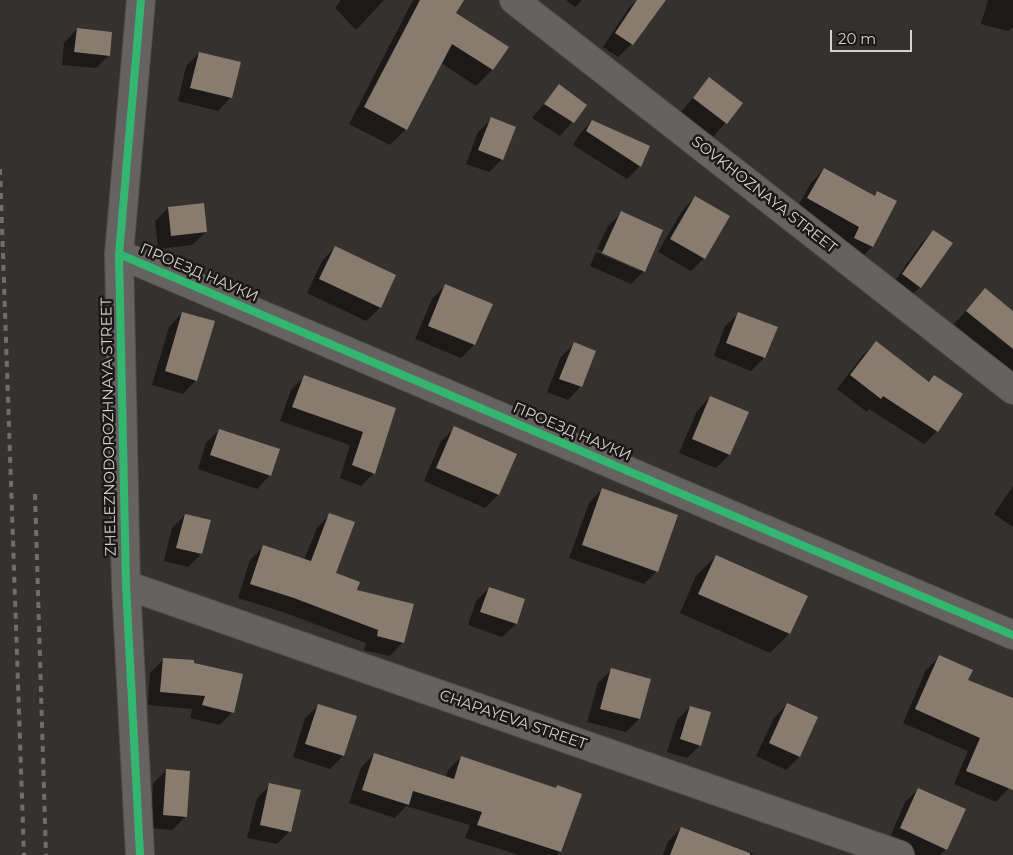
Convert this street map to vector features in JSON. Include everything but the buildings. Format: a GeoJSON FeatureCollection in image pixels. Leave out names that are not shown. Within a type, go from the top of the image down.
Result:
{"type":"FeatureCollection","features":[{"type":"Feature","properties":{"kind":"street","name":"ZHELEZNODOROZHNAYA STREET"},"geometry":{"type":"LineString","coordinates":[[140,855],[126,585],[119,254],[141,0]]}},
{"type":"Feature","properties":{"kind":"street","name":"SOVKHOZNAYA STREET"},"geometry":{"type":"LineString","coordinates":[[514,0],[1013,390]]}},
{"type":"Feature","properties":{"kind":"street","name":"ПРОЕЗД НАУКИ"},"geometry":{"type":"LineString","coordinates":[[119,254],[1013,635]]}},
{"type":"Feature","properties":{"kind":"street","name":"CHAPAYEVA STREET"},"geometry":{"type":"LineString","coordinates":[[126,585],[900,855]]}},
{"type":"Feature","properties":{"kind":"railway"},"geometry":{"type":"LineString","coordinates":[[0,169],[24,855]]}},
{"type":"Feature","properties":{"kind":"railway"},"geometry":{"type":"LineString","coordinates":[[35,494],[46,855]]}},
{"type":"Feature","properties":{"kind":"cycle path"},"geometry":{"type":"LineString","coordinates":[[140,855],[126,585],[119,254],[141,0]]}},
{"type":"Feature","properties":{"kind":"cycle path"},"geometry":{"type":"LineString","coordinates":[[119,254],[1013,635]]}}]}
